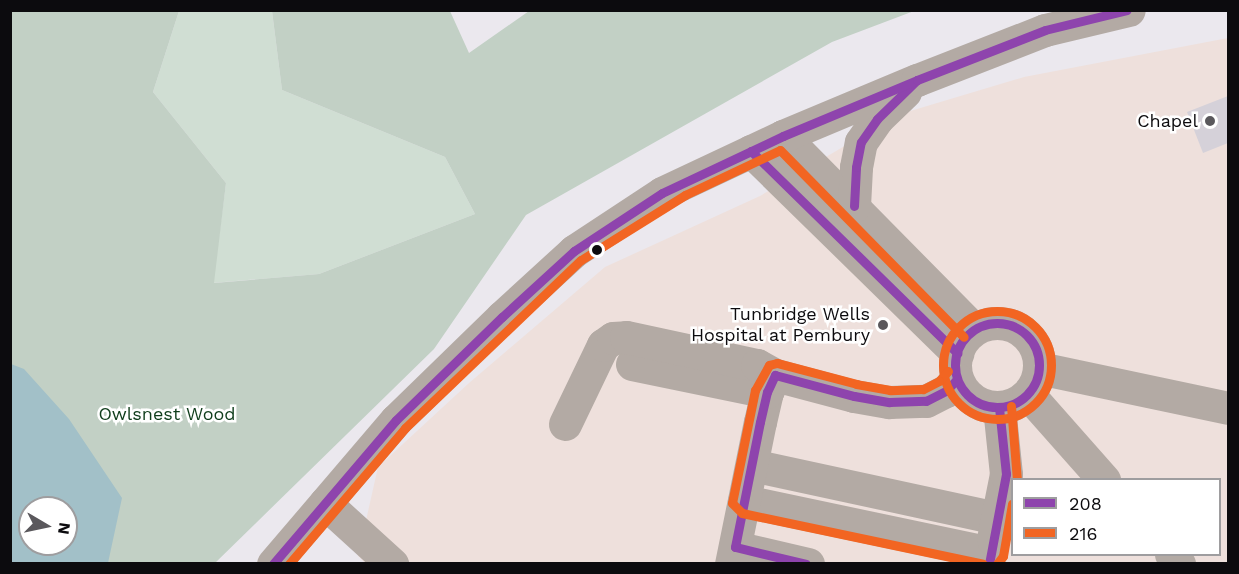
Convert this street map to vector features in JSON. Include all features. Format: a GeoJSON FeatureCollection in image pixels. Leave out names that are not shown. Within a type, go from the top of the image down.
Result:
{"type":"FeatureCollection","features":[{"type":"Feature","properties":{"kind":"street"},"geometry":{"type":"LineString","coordinates":[[273,564],[396,420],[574,251],[662,193],[783,136],[917,80],[1045,30],[1130,10]]}},
{"type":"Feature","properties":{"kind":"street"},"geometry":{"type":"LineString","coordinates":[[854,206],[856,167],[861,142],[876,119],[917,80]]}},
{"type":"Feature","properties":{"kind":"street"},"geometry":{"type":"LineString","coordinates":[[783,136],[854,206],[962,354],[974,400],[1022,390],[1228,408]]}},
{"type":"Feature","properties":{"kind":"street"},"geometry":{"type":"LineString","coordinates":[[751,151],[962,354]]}},
{"type":"Feature","properties":{"kind":"street"},"geometry":{"type":"LineString","coordinates":[[632,364],[889,402],[926,401],[946,391],[962,354],[989,324],[1014,327],[1033,344],[990,558],[744,501]]}},
{"type":"Feature","properties":{"kind":"street"},"geometry":{"type":"LineString","coordinates":[[565,424],[603,345],[613,338],[626,337],[758,365],[771,383],[733,556],[808,564]]}},
{"type":"Feature","properties":{"kind":"street"},"geometry":{"type":"LineString","coordinates":[[1022,390],[1102,478]]}},
{"type":"Feature","properties":{"kind":"street"},"geometry":{"type":"LineString","coordinates":[[752,465],[998,518]]}},
{"type":"Feature","properties":{"kind":"street"},"geometry":{"type":"LineString","coordinates":[[325,503],[392,564]]}},
{"type":"Feature","properties":{"kind":"shaded area"},"geometry":{"type":"Polygon","coordinates":[[[179,11],[272,11],[282,90],[445,157],[475,214],[319,274],[213,283],[226,183],[153,92],[179,11]]]}},
{"type":"Feature","properties":{"kind":"shaded area","name":"Tunbridge Wells Hospital at Pembury"},"geometry":{"type":"Polygon","coordinates":[[[1228,38],[1228,563],[366,564],[358,556],[378,467],[469,383],[605,267],[760,196],[897,115],[1024,77],[1228,38]]]}},
{"type":"Feature","properties":{"kind":"green space","name":"Owlsnest Wood"},"geometry":{"type":"Polygon","coordinates":[[[10,11],[179,11],[153,92],[226,183],[214,283],[319,274],[475,214],[445,157],[282,90],[272,11],[450,11],[469,53],[529,11],[914,11],[832,42],[526,215],[434,349],[214,564],[11,563],[10,11]]]}},
{"type":"Feature","properties":{"kind":"water"},"geometry":{"type":"Polygon","coordinates":[[[11,364],[24,369],[69,419],[122,498],[108,563],[11,563],[11,364]]]}},
{"type":"Feature","properties":{"kind":"building","name":"Chapel"},"geometry":{"type":"Polygon","coordinates":[[[1228,96],[1228,143],[1203,153],[1187,112],[1228,96]]]}},
{"type":"Feature","properties":{"kind":"transit line","name":"208"},"geometry":{"type":"LineString","coordinates":[[273,564],[396,420],[502,317],[574,251],[662,193],[783,136],[917,80],[1045,30],[1127,10]]}},
{"type":"Feature","properties":{"kind":"transit line","name":"208"},"geometry":{"type":"LineString","coordinates":[[854,206],[856,167],[861,142],[877,119],[917,80]]}},
{"type":"Feature","properties":{"kind":"transit line","name":"216"},"geometry":{"type":"LineString","coordinates":[[289,564],[405,428],[581,260],[685,195],[780,150],[964,337]]}},
{"type":"Feature","properties":{"kind":"transit line","name":"208"},"geometry":{"type":"LineString","coordinates":[[751,151],[957,353]]}},
{"type":"Feature","properties":{"kind":"transit line","name":"216"},"geometry":{"type":"LineString","coordinates":[[997,311],[1018,315],[1035,327],[1047,344],[1051,365],[1047,386],[1035,403],[1018,415],[997,419],[976,415],[959,403],[947,386],[943,365],[947,344],[959,327],[976,315],[997,311]]}},
{"type":"Feature","properties":{"kind":"transit line","name":"208"},"geometry":{"type":"LineString","coordinates":[[997,323],[1013,326],[1032,342],[1039,365],[1036,381],[1020,400],[997,407],[981,404],[962,388],[955,365],[958,349],[974,330],[997,323]]}},
{"type":"Feature","properties":{"kind":"transit line","name":"216"},"geometry":{"type":"LineString","coordinates":[[948,371],[939,381],[923,389],[890,390],[857,384],[777,363],[769,365],[755,390],[732,503],[742,513],[983,564]]}},
{"type":"Feature","properties":{"kind":"transit line","name":"208"},"geometry":{"type":"LineString","coordinates":[[806,564],[735,547],[760,422],[767,392],[775,375],[854,396],[889,402],[926,401],[946,391],[957,379]]}},
{"type":"Feature","properties":{"kind":"transit line","name":"216"},"geometry":{"type":"LineString","coordinates":[[1011,406],[1017,478]]}},
{"type":"Feature","properties":{"kind":"transit line","name":"208"},"geometry":{"type":"LineString","coordinates":[[989,564],[1006,474],[999,407]]}},
{"type":"Feature","properties":{"kind":"transit line","name":"216"},"geometry":{"type":"LineString","coordinates":[[997,564],[1003,556],[1011,510]]}},
{"type":"Feature","properties":{"kind":"place","name":"Chapel"},"geometry":{"type":"Point","coordinates":[1210,121]}},
{"type":"Feature","properties":{"kind":"place","name":"Tunbridge Wells Hospital at Pembury"},"geometry":{"type":"Point","coordinates":[883,325]}}]}
